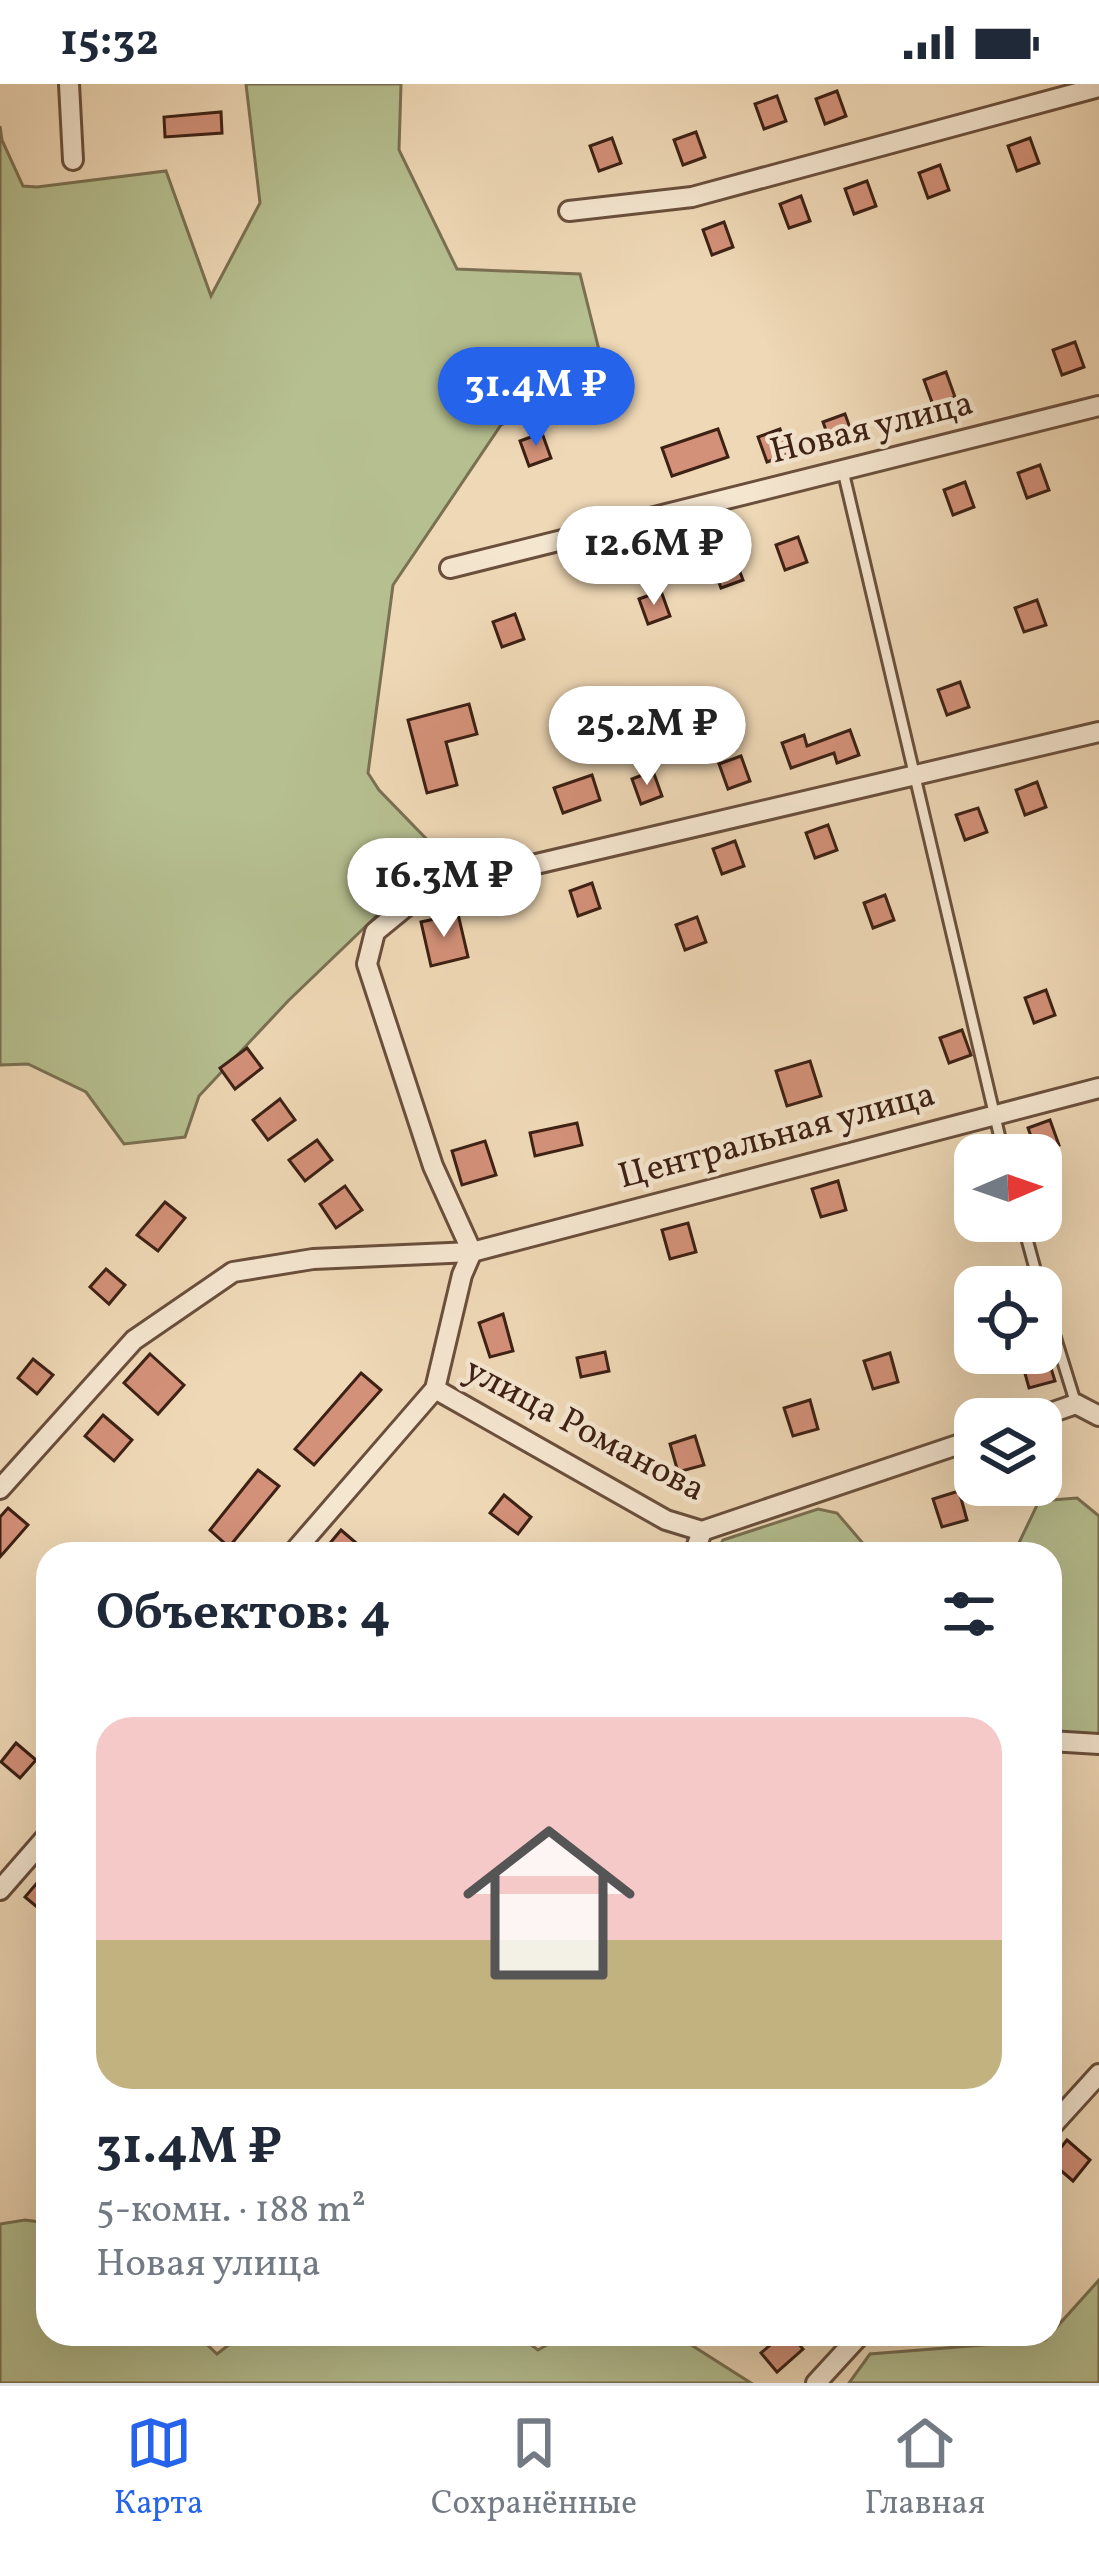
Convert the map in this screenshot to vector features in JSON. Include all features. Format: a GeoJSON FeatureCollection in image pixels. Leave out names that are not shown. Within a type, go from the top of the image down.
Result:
{"type":"FeatureCollection","features":[{"type":"Feature","properties":{"kind":"street"},"geometry":{"type":"LineString","coordinates":[[69,84],[73,160]]}},
{"type":"Feature","properties":{"kind":"street"},"geometry":{"type":"LineString","coordinates":[[569,211],[692,197],[1099,87]]}},
{"type":"Feature","properties":{"kind":"street","name":"Новая улица"},"geometry":{"type":"LineString","coordinates":[[450,568],[1099,406]]}},
{"type":"Feature","properties":{"kind":"street"},"geometry":{"type":"LineString","coordinates":[[302,1542],[435,1389],[462,1275],[472,1252],[434,1166],[367,964],[375,932],[414,900],[451,884],[1099,732]]}},
{"type":"Feature","properties":{"kind":"street","name":"Центральная улица"},"geometry":{"type":"LineString","coordinates":[[0,1489],[134,1340],[232,1272],[314,1259],[472,1252],[1099,1088]]}},
{"type":"Feature","properties":{"kind":"street","name":"улица Романова"},"geometry":{"type":"LineString","coordinates":[[435,1389],[666,1520],[702,1531],[954,1446]]}},
{"type":"Feature","properties":{"kind":"street"},"geometry":{"type":"LineString","coordinates":[[1062,1409],[1076,1404],[1099,1416]]}},
{"type":"Feature","properties":{"kind":"street"},"geometry":{"type":"LineString","coordinates":[[698,1542],[702,1531]]}},
{"type":"Feature","properties":{"kind":"street"},"geometry":{"type":"LineString","coordinates":[[1062,1742],[1099,1744]]}},
{"type":"Feature","properties":{"kind":"street"},"geometry":{"type":"LineString","coordinates":[[0,1890],[36,1849]]}},
{"type":"Feature","properties":{"kind":"street"},"geometry":{"type":"LineString","coordinates":[[1062,2115],[1099,2074]]}},
{"type":"Feature","properties":{"kind":"street"},"geometry":{"type":"LineString","coordinates":[[816,2383],[850,2346]]}},
{"type":"Feature","properties":{"kind":"lane"},"geometry":{"type":"LineString","coordinates":[[843,470],[998,1134]]}},
{"type":"Feature","properties":{"kind":"lane"},"geometry":{"type":"LineString","coordinates":[[1062,1359],[1076,1404]]}},
{"type":"Feature","properties":{"kind":"green space"},"geometry":{"type":"Polygon","coordinates":[[[246,84],[401,84],[399,150],[457,269],[580,274],[611,398],[533,411],[501,425],[393,585],[368,773],[441,854],[288,1001],[199,1096],[185,1137],[124,1144],[86,1092],[28,1064],[0,1065],[0,126],[23,186],[166,171],[211,296],[260,203],[246,84]]]}},
{"type":"Feature","properties":{"kind":"green space"},"geometry":{"type":"Polygon","coordinates":[[[1077,1498],[1099,1516],[1099,1749],[1062,1741],[1062,1542],[1019,1542],[1037,1506],[1062,1506],[1062,1499],[1077,1498]]]}},
{"type":"Feature","properties":{"kind":"green space"},"geometry":{"type":"Polygon","coordinates":[[[818,1509],[837,1513],[862,1542],[722,1542],[818,1509]]]}},
{"type":"Feature","properties":{"kind":"green space"},"geometry":{"type":"Polygon","coordinates":[[[36,2221],[36,2346],[209,2346],[217,2354],[227,2346],[532,2346],[538,2350],[545,2346],[693,2346],[751,2383],[0,2383],[0,2224],[36,2221]]]}},
{"type":"Feature","properties":{"kind":"green space"},"geometry":{"type":"Polygon","coordinates":[[[1099,2280],[1099,2383],[849,2383],[870,2354],[970,2346],[1062,2346],[1062,2321],[1099,2280]]]}},
{"type":"Feature","properties":{"kind":"building"},"geometry":{"type":"Polygon","coordinates":[[[837,91],[846,116],[825,124],[816,99],[837,91]]]}},
{"type":"Feature","properties":{"kind":"building"},"geometry":{"type":"Polygon","coordinates":[[[777,96],[786,121],[764,129],[755,104],[777,96]]]}},
{"type":"Feature","properties":{"kind":"building"},"geometry":{"type":"Polygon","coordinates":[[[221,112],[222,133],[165,137],[164,117],[221,112]]]}},
{"type":"Feature","properties":{"kind":"building"},"geometry":{"type":"Polygon","coordinates":[[[696,132],[705,157],[683,165],[674,140],[696,132]]]}},
{"type":"Feature","properties":{"kind":"building"},"geometry":{"type":"Polygon","coordinates":[[[612,138],[621,163],[599,171],[590,146],[612,138]]]}},
{"type":"Feature","properties":{"kind":"building"},"geometry":{"type":"Polygon","coordinates":[[[1030,138],[1039,163],[1017,171],[1008,146],[1030,138]]]}},
{"type":"Feature","properties":{"kind":"building"},"geometry":{"type":"Polygon","coordinates":[[[940,165],[949,190],[928,198],[919,173],[940,165]]]}},
{"type":"Feature","properties":{"kind":"building"},"geometry":{"type":"Polygon","coordinates":[[[867,181],[876,206],[854,214],[845,189],[867,181]]]}},
{"type":"Feature","properties":{"kind":"building"},"geometry":{"type":"Polygon","coordinates":[[[801,196],[810,221],[789,228],[780,204],[801,196]]]}},
{"type":"Feature","properties":{"kind":"building"},"geometry":{"type":"Polygon","coordinates":[[[724,222],[733,247],[712,255],[703,230],[724,222]]]}},
{"type":"Feature","properties":{"kind":"building"},"geometry":{"type":"Polygon","coordinates":[[[1075,342],[1084,367],[1062,375],[1053,350],[1075,342]]]}},
{"type":"Feature","properties":{"kind":"building"},"geometry":{"type":"Polygon","coordinates":[[[946,372],[955,397],[933,405],[924,380],[946,372]]]}},
{"type":"Feature","properties":{"kind":"building"},"geometry":{"type":"Polygon","coordinates":[[[845,414],[854,439],[832,447],[823,422],[845,414]]]}},
{"type":"Feature","properties":{"kind":"building"},"geometry":{"type":"Polygon","coordinates":[[[718,429],[728,457],[672,476],[662,448],[718,429]]]}},
{"type":"Feature","properties":{"kind":"building"},"geometry":{"type":"Polygon","coordinates":[[[780,429],[789,454],[767,462],[758,437],[780,429]]]}},
{"type":"Feature","properties":{"kind":"building"},"geometry":{"type":"Polygon","coordinates":[[[542,433],[551,458],[529,466],[520,441],[542,433]]]}},
{"type":"Feature","properties":{"kind":"building"},"geometry":{"type":"Polygon","coordinates":[[[1040,465],[1049,490],[1027,498],[1018,473],[1040,465]]]}},
{"type":"Feature","properties":{"kind":"building"},"geometry":{"type":"Polygon","coordinates":[[[965,482],[974,507],[953,515],[944,490],[965,482]]]}},
{"type":"Feature","properties":{"kind":"building"},"geometry":{"type":"Polygon","coordinates":[[[798,537],[807,562],[785,570],[776,545],[798,537]]]}},
{"type":"Feature","properties":{"kind":"building"},"geometry":{"type":"Polygon","coordinates":[[[734,556],[743,580],[721,588],[712,563],[734,556]]]}},
{"type":"Feature","properties":{"kind":"building"},"geometry":{"type":"Polygon","coordinates":[[[661,591],[670,616],[648,624],[639,599],[661,591]]]}},
{"type":"Feature","properties":{"kind":"building"},"geometry":{"type":"Polygon","coordinates":[[[1037,600],[1046,625],[1024,632],[1015,608],[1037,600]]]}},
{"type":"Feature","properties":{"kind":"building"},"geometry":{"type":"Polygon","coordinates":[[[515,614],[524,639],[502,647],[493,622],[515,614]]]}},
{"type":"Feature","properties":{"kind":"building"},"geometry":{"type":"Polygon","coordinates":[[[960,682],[969,707],[947,715],[938,690],[960,682]]]}},
{"type":"Feature","properties":{"kind":"building"},"geometry":{"type":"Polygon","coordinates":[[[469,704],[477,734],[446,742],[457,785],[427,793],[408,720],[469,704]]]}},
{"type":"Feature","properties":{"kind":"building"},"geometry":{"type":"Polygon","coordinates":[[[850,730],[859,755],[837,763],[834,753],[791,768],[782,743],[804,735],[807,746],[850,730]]]}},
{"type":"Feature","properties":{"kind":"building"},"geometry":{"type":"Polygon","coordinates":[[[741,756],[750,781],[728,789],[719,764],[741,756]]]}},
{"type":"Feature","properties":{"kind":"building"},"geometry":{"type":"Polygon","coordinates":[[[653,771],[662,796],[641,804],[632,779],[653,771]]]}},
{"type":"Feature","properties":{"kind":"building"},"geometry":{"type":"Polygon","coordinates":[[[592,775],[600,800],[563,813],[554,788],[592,775]]]}},
{"type":"Feature","properties":{"kind":"building"},"geometry":{"type":"Polygon","coordinates":[[[1037,782],[1046,807],[1025,815],[1016,790],[1037,782]]]}},
{"type":"Feature","properties":{"kind":"building"},"geometry":{"type":"Polygon","coordinates":[[[978,808],[987,832],[965,840],[956,815],[978,808]]]}},
{"type":"Feature","properties":{"kind":"building"},"geometry":{"type":"Polygon","coordinates":[[[828,825],[837,850],[815,858],[806,833],[828,825]]]}},
{"type":"Feature","properties":{"kind":"building"},"geometry":{"type":"Polygon","coordinates":[[[735,841],[744,866],[722,874],[713,849],[735,841]]]}},
{"type":"Feature","properties":{"kind":"building"},"geometry":{"type":"Polygon","coordinates":[[[592,883],[600,908],[578,916],[570,891],[592,883]]]}},
{"type":"Feature","properties":{"kind":"building"},"geometry":{"type":"Polygon","coordinates":[[[885,895],[894,920],[873,928],[864,903],[885,895]]]}},
{"type":"Feature","properties":{"kind":"building"},"geometry":{"type":"Polygon","coordinates":[[[458,914],[468,957],[431,966],[421,922],[458,914]]]}},
{"type":"Feature","properties":{"kind":"building"},"geometry":{"type":"Polygon","coordinates":[[[697,917],[706,942],[685,950],[676,925],[697,917]]]}},
{"type":"Feature","properties":{"kind":"building"},"geometry":{"type":"Polygon","coordinates":[[[1046,990],[1055,1015],[1034,1023],[1025,998],[1046,990]]]}},
{"type":"Feature","properties":{"kind":"building"},"geometry":{"type":"Polygon","coordinates":[[[962,1030],[971,1055],[949,1063],[940,1038],[962,1030]]]}},
{"type":"Feature","properties":{"kind":"building"},"geometry":{"type":"Polygon","coordinates":[[[247,1048],[262,1068],[235,1089],[220,1068],[247,1048]]]}},
{"type":"Feature","properties":{"kind":"building"},"geometry":{"type":"Polygon","coordinates":[[[810,1061],[821,1096],[787,1106],[776,1071],[810,1061]]]}},
{"type":"Feature","properties":{"kind":"building"},"geometry":{"type":"Polygon","coordinates":[[[280,1099],[295,1120],[268,1140],[253,1120],[280,1099]]]}},
{"type":"Feature","properties":{"kind":"building"},"geometry":{"type":"Polygon","coordinates":[[[1050,1120],[1055,1134],[1030,1134],[1028,1128],[1050,1120]]]}},
{"type":"Feature","properties":{"kind":"building"},"geometry":{"type":"Polygon","coordinates":[[[577,1123],[582,1145],[535,1156],[530,1133],[577,1123]]]}},
{"type":"Feature","properties":{"kind":"building"},"geometry":{"type":"Polygon","coordinates":[[[317,1140],[332,1160],[305,1181],[289,1160],[317,1140]]]}},
{"type":"Feature","properties":{"kind":"building"},"geometry":{"type":"Polygon","coordinates":[[[485,1141],[496,1175],[462,1185],[452,1151],[485,1141]]]}},
{"type":"Feature","properties":{"kind":"building"},"geometry":{"type":"Polygon","coordinates":[[[838,1181],[846,1210],[821,1217],[812,1189],[838,1181]]]}},
{"type":"Feature","properties":{"kind":"building"},"geometry":{"type":"Polygon","coordinates":[[[345,1186],[362,1210],[336,1228],[320,1204],[345,1186]]]}},
{"type":"Feature","properties":{"kind":"building"},"geometry":{"type":"Polygon","coordinates":[[[165,1202],[185,1218],[158,1251],[137,1235],[165,1202]]]}},
{"type":"Feature","properties":{"kind":"building"},"geometry":{"type":"Polygon","coordinates":[[[688,1223],[696,1252],[670,1259],[662,1230],[688,1223]]]}},
{"type":"Feature","properties":{"kind":"building"},"geometry":{"type":"Polygon","coordinates":[[[106,1269],[125,1285],[109,1304],[90,1287],[106,1269]]]}},
{"type":"Feature","properties":{"kind":"building"},"geometry":{"type":"Polygon","coordinates":[[[503,1314],[513,1351],[490,1357],[479,1323],[503,1314]]]}},
{"type":"Feature","properties":{"kind":"building"},"geometry":{"type":"Polygon","coordinates":[[[605,1352],[609,1371],[581,1377],[577,1358],[605,1352]]]}},
{"type":"Feature","properties":{"kind":"building"},"geometry":{"type":"Polygon","coordinates":[[[890,1353],[898,1382],[873,1389],[864,1361],[890,1353]]]}},
{"type":"Feature","properties":{"kind":"building"},"geometry":{"type":"Polygon","coordinates":[[[150,1354],[184,1385],[158,1414],[124,1383],[150,1354]]]}},
{"type":"Feature","properties":{"kind":"building"},"geometry":{"type":"Polygon","coordinates":[[[33,1359],[53,1375],[37,1394],[18,1378],[33,1359]]]}},
{"type":"Feature","properties":{"kind":"building"},"geometry":{"type":"Polygon","coordinates":[[[361,1373],[381,1390],[314,1465],[295,1449],[361,1373]]]}},
{"type":"Feature","properties":{"kind":"building"},"geometry":{"type":"Polygon","coordinates":[[[1025,1374],[1053,1374],[1055,1381],[1029,1388],[1025,1374]]]}},
{"type":"Feature","properties":{"kind":"building"},"geometry":{"type":"Polygon","coordinates":[[[810,1400],[818,1429],[793,1436],[784,1408],[810,1400]]]}},
{"type":"Feature","properties":{"kind":"building"},"geometry":{"type":"Polygon","coordinates":[[[103,1415],[132,1440],[114,1461],[85,1436],[103,1415]]]}},
{"type":"Feature","properties":{"kind":"building"},"geometry":{"type":"Polygon","coordinates":[[[695,1436],[704,1465],[678,1472],[670,1444],[695,1436]]]}},
{"type":"Feature","properties":{"kind":"building"},"geometry":{"type":"Polygon","coordinates":[[[258,1470],[279,1486],[233,1542],[223,1542],[210,1530],[258,1470]]]}},
{"type":"Feature","properties":{"kind":"building"},"geometry":{"type":"Polygon","coordinates":[[[954,1493],[954,1506],[963,1506],[967,1520],[942,1527],[933,1499],[954,1493]]]}},
{"type":"Feature","properties":{"kind":"building"},"geometry":{"type":"Polygon","coordinates":[[[504,1495],[531,1517],[518,1534],[490,1513],[504,1495]]]}},
{"type":"Feature","properties":{"kind":"building"},"geometry":{"type":"Polygon","coordinates":[[[8,1508],[28,1525],[0,1557],[0,1517],[8,1508]]]}},
{"type":"Feature","properties":{"kind":"building"},"geometry":{"type":"Polygon","coordinates":[[[341,1530],[355,1542],[331,1542],[341,1530]]]}},
{"type":"Feature","properties":{"kind":"building"},"geometry":{"type":"Polygon","coordinates":[[[16,1743],[36,1760],[20,1778],[1,1762],[16,1743]]]}},
{"type":"Feature","properties":{"kind":"building"},"geometry":{"type":"Polygon","coordinates":[[[36,1884],[36,1906],[25,1897],[36,1884]]]}},
{"type":"Feature","properties":{"kind":"building"},"geometry":{"type":"Polygon","coordinates":[[[1067,2140],[1090,2160],[1073,2181],[1062,2171],[1062,2146],[1067,2140]]]}},
{"type":"Feature","properties":{"kind":"building"},"geometry":{"type":"Polygon","coordinates":[[[769,2346],[803,2349],[777,2372],[761,2353],[769,2346]]]}}]}
